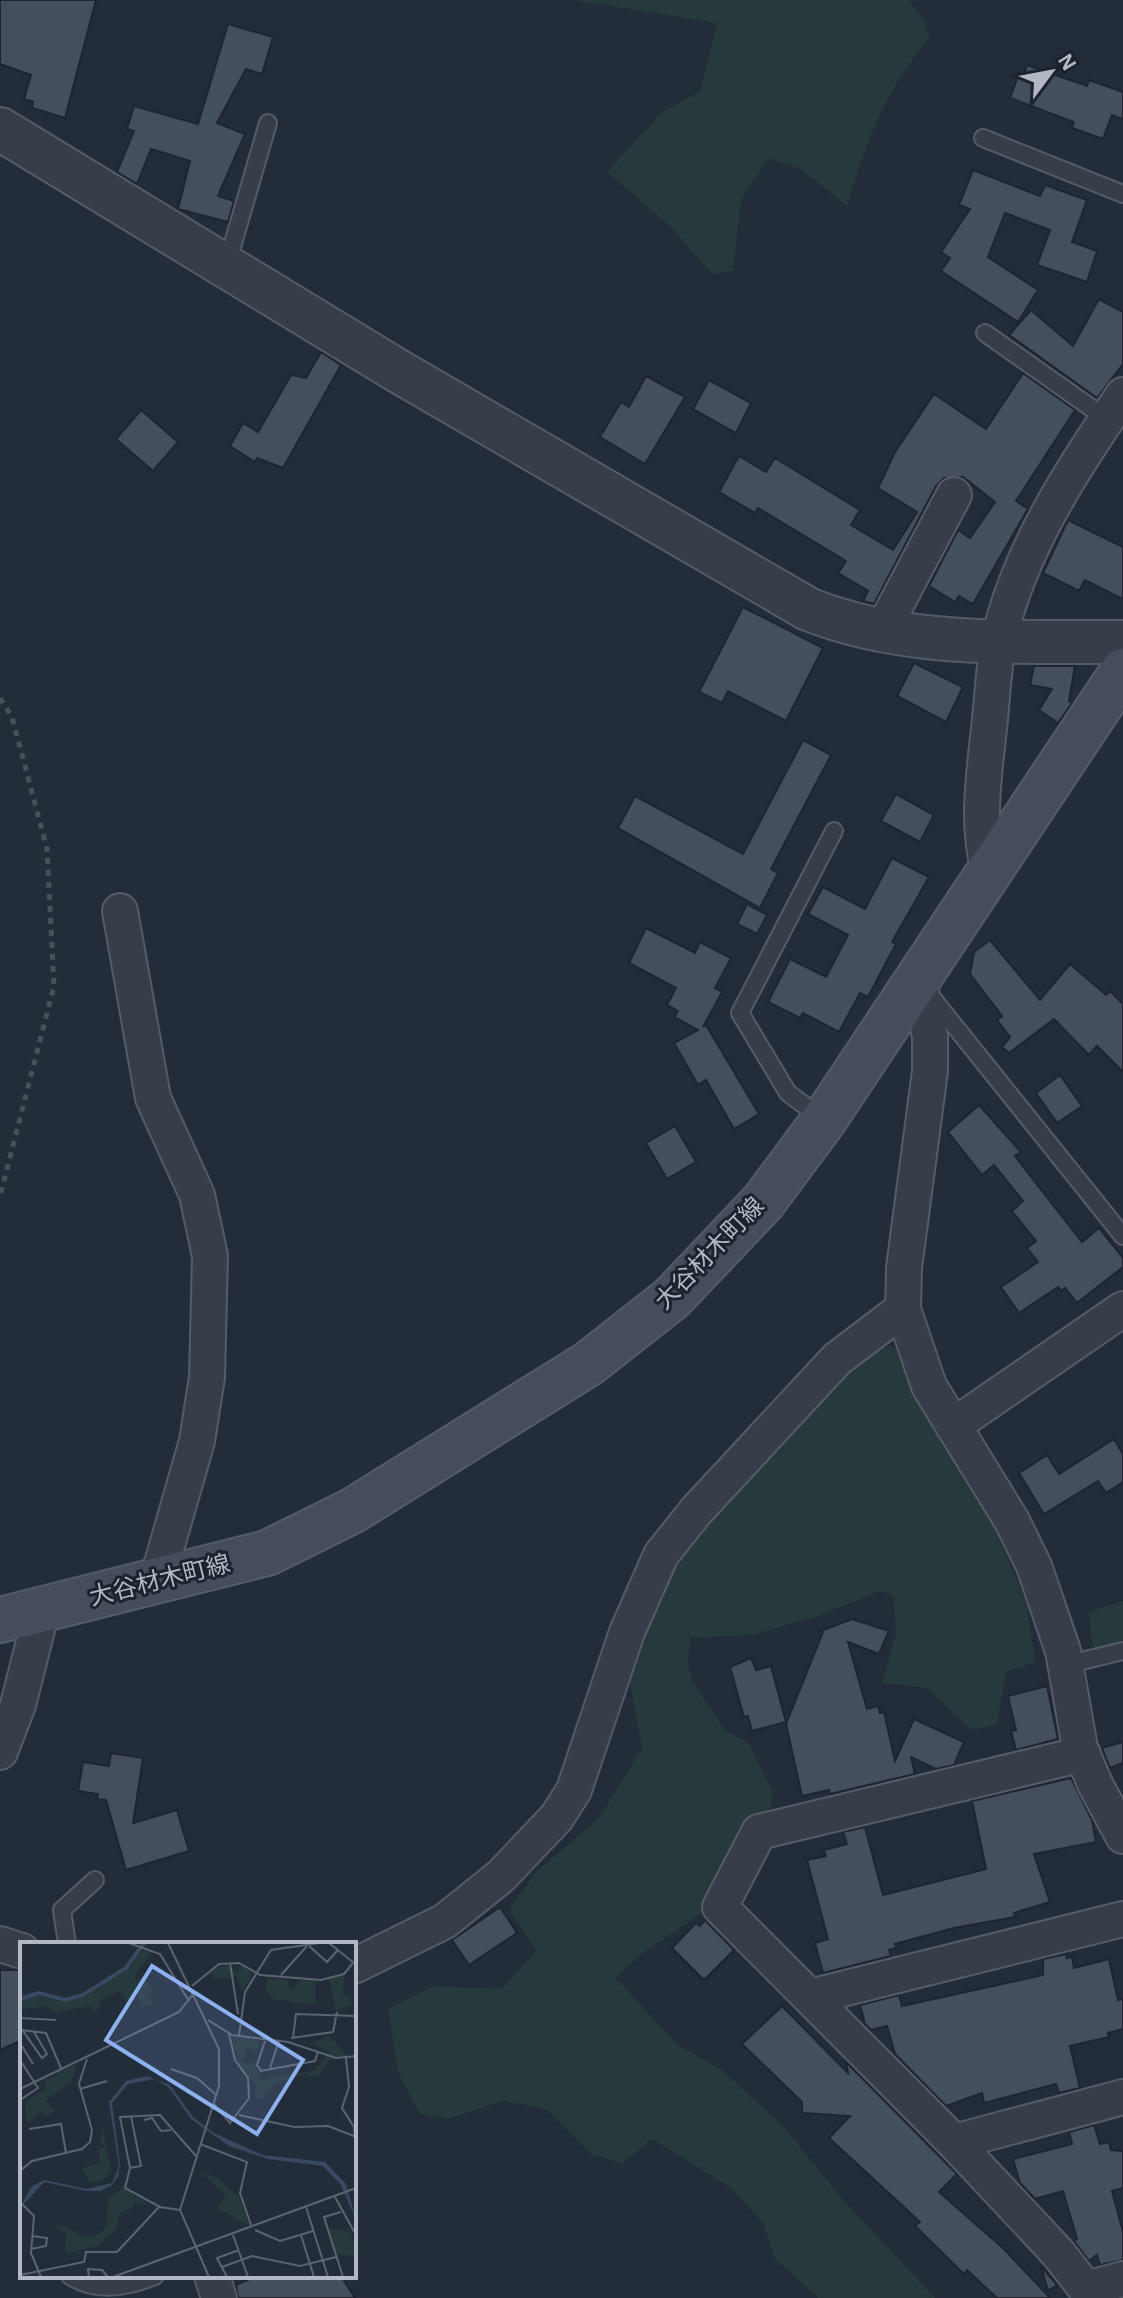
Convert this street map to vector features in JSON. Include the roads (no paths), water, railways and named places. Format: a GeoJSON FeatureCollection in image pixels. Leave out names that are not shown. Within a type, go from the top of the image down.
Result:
{"type":"FeatureCollection","features":[{"type":"Feature","properties":{"kind":"main road","name":"大谷材木町線"},"geometry":{"type":"LineString","coordinates":[[0,1620],[156,1584],[267,1553],[352,1511],[588,1364],[672,1298],[763,1202],[824,1120],[1123,671]]}},
{"type":"Feature","properties":{"kind":"street"},"geometry":{"type":"LineString","coordinates":[[0,129],[398,371],[808,609],[881,633],[1000,641],[1123,642]]}},
{"type":"Feature","properties":{"kind":"street"},"geometry":{"type":"LineString","coordinates":[[989,871],[981,842],[980,807],[1000,641],[1021,566],[1052,506],[1115,407]]}},
{"type":"Feature","properties":{"kind":"street"},"geometry":{"type":"LineString","coordinates":[[881,633],[954,495]]}},
{"type":"Feature","properties":{"kind":"street"},"geometry":{"type":"LineString","coordinates":[[120,911],[153,1098],[197,1195],[210,1256],[207,1377],[197,1441],[156,1584]]}},
{"type":"Feature","properties":{"kind":"street"},"geometry":{"type":"LineString","coordinates":[[919,981],[930,1036],[930,1071],[904,1268],[903,1309],[929,1386],[1012,1521],[1034,1566],[1065,1665],[1083,1754],[1123,1836]]}},
{"type":"Feature","properties":{"kind":"street"},"geometry":{"type":"LineString","coordinates":[[356,1965],[445,1921],[501,1876],[557,1817],[574,1790],[627,1632],[661,1555],[696,1511],[837,1359],[903,1309]]}},
{"type":"Feature","properties":{"kind":"street"},"geometry":{"type":"LineString","coordinates":[[953,1426],[1123,1309]]}},
{"type":"Feature","properties":{"kind":"street"},"geometry":{"type":"LineString","coordinates":[[0,1752],[30,1662],[42,1610]]}},
{"type":"Feature","properties":{"kind":"street"},"geometry":{"type":"LineString","coordinates":[[1083,1754],[759,1832],[720,1907],[954,2142],[1058,2253],[1089,2293],[1123,2279]]}},
{"type":"Feature","properties":{"kind":"street"},"geometry":{"type":"LineString","coordinates":[[810,1997],[1123,1919]]}},
{"type":"Feature","properties":{"kind":"street"},"geometry":{"type":"LineString","coordinates":[[0,1944],[20,1950]]}},
{"type":"Feature","properties":{"kind":"street"},"geometry":{"type":"LineString","coordinates":[[954,2142],[1123,2097]]}},
{"type":"Feature","properties":{"kind":"street"},"geometry":{"type":"LineString","coordinates":[[213,2278],[219,2298]]}},
{"type":"Feature","properties":{"kind":"lane"},"geometry":{"type":"LineString","coordinates":[[226,266],[268,123]]}},
{"type":"Feature","properties":{"kind":"lane"},"geometry":{"type":"LineString","coordinates":[[983,138],[1123,194]]}},
{"type":"Feature","properties":{"kind":"lane"},"geometry":{"type":"LineString","coordinates":[[985,333],[1115,407]]}},
{"type":"Feature","properties":{"kind":"lane"},"geometry":{"type":"LineString","coordinates":[[824,1120],[788,1093],[740,1013],[834,831]]}},
{"type":"Feature","properties":{"kind":"lane"},"geometry":{"type":"LineString","coordinates":[[919,981],[1123,1236]]}},
{"type":"Feature","properties":{"kind":"lane"},"geometry":{"type":"LineString","coordinates":[[1065,1665],[1123,1651]]}},
{"type":"Feature","properties":{"kind":"lane"},"geometry":{"type":"LineString","coordinates":[[67,1942],[62,1910],[95,1880]]}},
{"type":"Feature","properties":{"kind":"lane"},"geometry":{"type":"LineString","coordinates":[[73,2278],[79,2282],[109,2287],[135,2284],[150,2278]]}}]}
